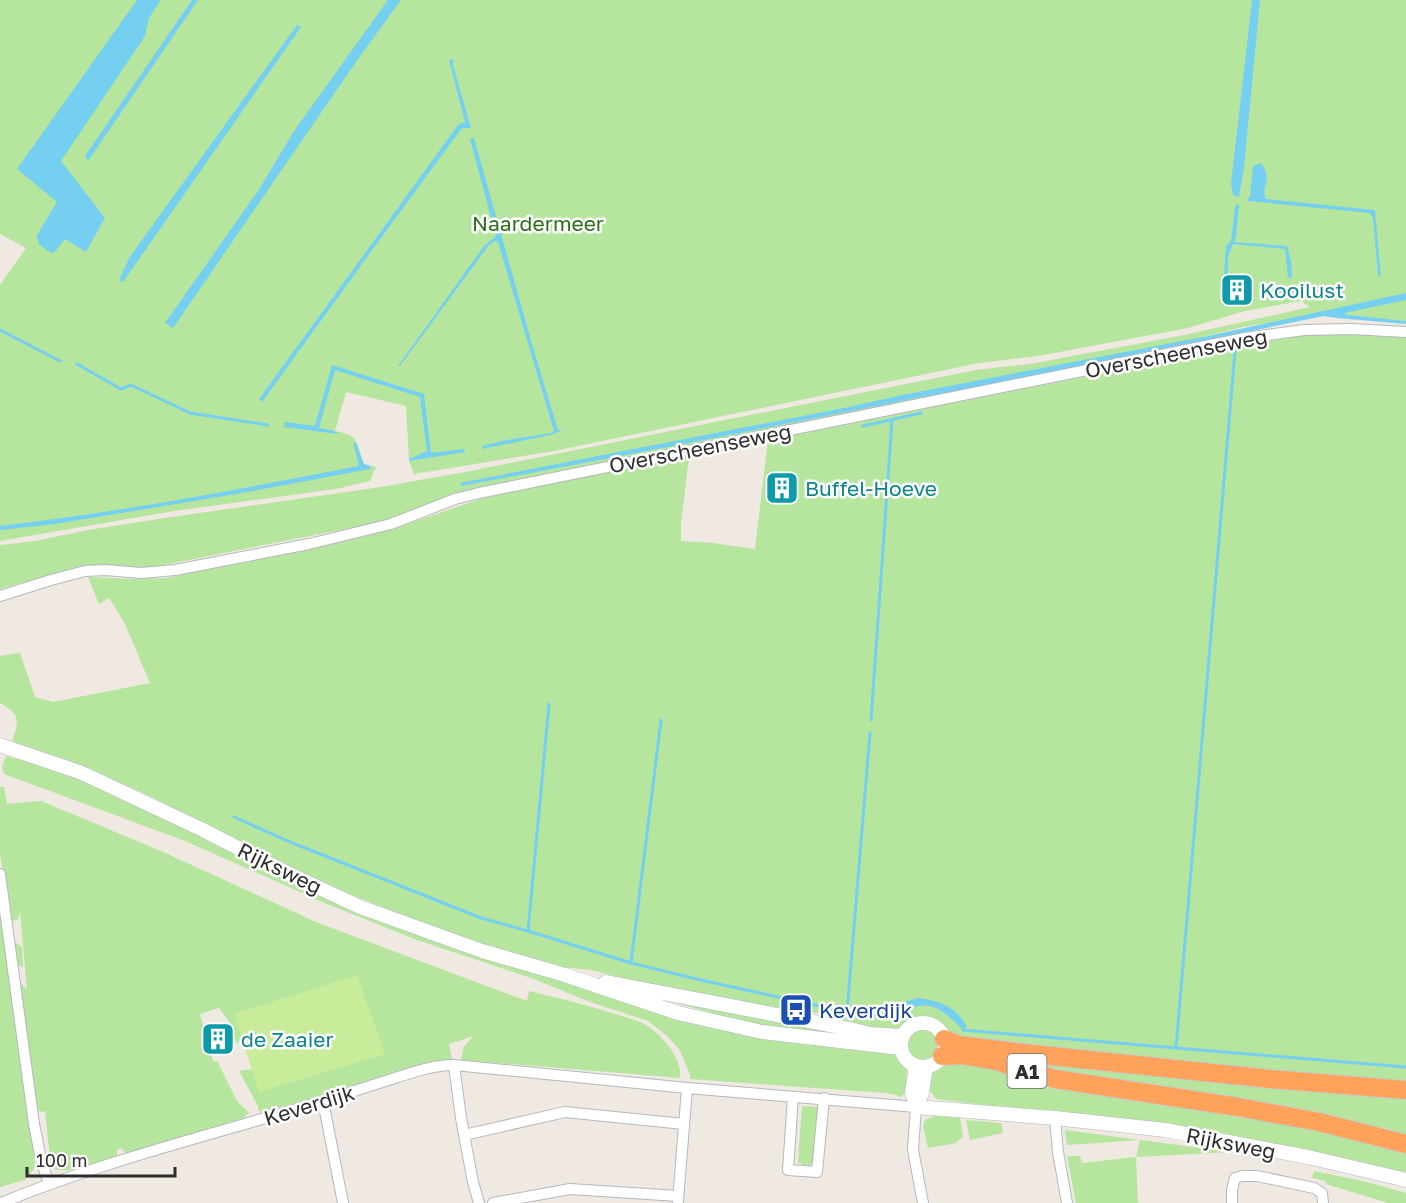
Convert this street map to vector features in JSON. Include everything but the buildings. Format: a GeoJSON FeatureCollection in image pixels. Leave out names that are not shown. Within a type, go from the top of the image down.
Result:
{"type":"FeatureCollection","features":[{"type":"Feature","properties":{"kind":"highway","name":"A1"},"geometry":{"type":"LineString","coordinates":[[943,1048],[959,1045],[1270,1079],[1406,1090]]}},
{"type":"Feature","properties":{"kind":"highway","name":"A1"},"geometry":{"type":"LineString","coordinates":[[943,1048],[1055,1079],[1307,1120],[1406,1144]]}},
{"type":"Feature","properties":{"kind":"main road","name":"Rijksweg"},"geometry":{"type":"LineString","coordinates":[[0,745],[82,773],[360,907],[483,951],[678,1012],[762,1032],[901,1042]]}},
{"type":"Feature","properties":{"kind":"main road","name":"Rijksweg"},"geometry":{"type":"LineString","coordinates":[[565,975],[842,1027],[901,1042]]}},
{"type":"Feature","properties":{"kind":"main road"},"geometry":{"type":"LineString","coordinates":[[929,1023],[937,1027],[942,1034],[943,1048],[936,1062],[920,1066],[907,1062],[903,1055],[901,1042],[906,1029],[913,1024],[929,1023]]}},
{"type":"Feature","properties":{"kind":"main road"},"geometry":{"type":"LineString","coordinates":[[916,1107],[921,1093],[920,1066]]}},
{"type":"Feature","properties":{"kind":"main road","name":"Keverdijk"},"geometry":{"type":"LineString","coordinates":[[916,1107],[1055,1118]]}},
{"type":"Feature","properties":{"kind":"main road","name":"Rijksweg"},"geometry":{"type":"LineString","coordinates":[[1055,1118],[1165,1130],[1406,1180]]}},
{"type":"Feature","properties":{"kind":"street","name":"Overscheenseweg"},"geometry":{"type":"LineString","coordinates":[[0,596],[85,571],[141,573],[175,570],[309,544],[391,524],[455,499],[478,493],[1245,338],[1304,330],[1350,329],[1406,332]]}},
{"type":"Feature","properties":{"kind":"street"},"geometry":{"type":"LineString","coordinates":[[0,874],[34,1124],[41,1160],[49,1184]]}},
{"type":"Feature","properties":{"kind":"street","name":"Keverdijk"},"geometry":{"type":"LineString","coordinates":[[1,1203],[49,1184],[125,1159],[439,1065],[916,1107]]}},
{"type":"Feature","properties":{"kind":"street"},"geometry":{"type":"LineString","coordinates":[[454,1065],[464,1135],[479,1203]]}},
{"type":"Feature","properties":{"kind":"street"},"geometry":{"type":"LineString","coordinates":[[493,1203],[570,1189],[678,1200],[687,1088]]}},
{"type":"Feature","properties":{"kind":"street"},"geometry":{"type":"LineString","coordinates":[[793,1097],[788,1170],[818,1172],[824,1098]]}},
{"type":"Feature","properties":{"kind":"street"},"geometry":{"type":"LineString","coordinates":[[323,1101],[343,1203]]}},
{"type":"Feature","properties":{"kind":"street"},"geometry":{"type":"LineString","coordinates":[[916,1107],[913,1150],[923,1203]]}},
{"type":"Feature","properties":{"kind":"street"},"geometry":{"type":"LineString","coordinates":[[464,1135],[565,1112],[684,1124]]}},
{"type":"Feature","properties":{"kind":"street"},"geometry":{"type":"LineString","coordinates":[[1055,1118],[1067,1203]]}},
{"type":"Feature","properties":{"kind":"street"},"geometry":{"type":"LineString","coordinates":[[1232,1203],[1234,1178],[1257,1176],[1314,1188],[1323,1193],[1323,1203]]}},
{"type":"Feature","properties":{"kind":"green space","name":"Naardermeer"},"geometry":{"type":"Polygon","coordinates":[[[0,0],[1406,0],[1406,321],[1321,313],[1243,327],[1010,384],[599,466],[391,520],[153,567],[72,568],[0,589],[0,545],[465,472],[976,370],[1030,364],[1184,335],[1310,307],[1301,301],[1245,311],[1188,328],[1038,356],[979,363],[554,451],[414,474],[409,461],[414,460],[414,457],[409,459],[406,406],[346,392],[335,431],[354,439],[364,468],[376,467],[370,481],[336,489],[174,511],[0,541],[0,285],[26,248],[0,234],[0,0]]]}},
{"type":"Feature","properties":{"kind":"green space"},"geometry":{"type":"Polygon","coordinates":[[[1313,333],[1406,335],[1406,1087],[956,1041],[930,1019],[917,1018],[893,1032],[847,1024],[837,1017],[787,1007],[764,1009],[692,995],[591,970],[560,967],[501,950],[421,922],[313,880],[150,796],[90,770],[12,741],[17,723],[15,715],[0,703],[0,656],[20,653],[35,697],[53,702],[150,683],[124,622],[109,598],[99,604],[88,577],[167,578],[390,530],[489,496],[689,456],[681,541],[755,549],[768,440],[1313,333]]]}},
{"type":"Feature","properties":{"kind":"green space"},"geometry":{"type":"Polygon","coordinates":[[[6,756],[85,779],[294,880],[663,1012],[893,1051],[907,1070],[906,1091],[900,1097],[886,1093],[690,1079],[679,1049],[648,1021],[590,1002],[534,979],[417,940],[327,904],[185,841],[4,774],[2,767],[6,756]]]}},
{"type":"Feature","properties":{"kind":"green space"},"geometry":{"type":"Polygon","coordinates":[[[0,787],[4,787],[7,804],[41,801],[161,851],[316,922],[527,1001],[529,991],[639,1022],[656,1032],[674,1054],[680,1070],[680,1078],[461,1060],[464,1046],[474,1036],[449,1044],[452,1060],[424,1065],[261,1113],[239,1071],[252,1069],[235,1014],[243,1042],[236,1043],[230,1023],[219,1008],[200,1014],[213,1061],[217,1061],[237,1101],[249,1113],[243,1118],[126,1154],[122,1148],[117,1150],[117,1157],[84,1168],[57,1170],[51,1167],[45,1111],[38,1110],[18,980],[27,990],[20,912],[18,919],[10,922],[0,855],[0,787]]]}},
{"type":"Feature","properties":{"kind":"green space"},"geometry":{"type":"Polygon","coordinates":[[[0,892],[14,941],[22,947],[23,967],[11,963],[39,1163],[25,1180],[0,1187],[0,892]]]}},
{"type":"Feature","properties":{"kind":"green space"},"geometry":{"type":"Polygon","coordinates":[[[357,975],[385,1054],[259,1092],[234,1014],[357,975]]]}},
{"type":"Feature","properties":{"kind":"green space"},"geometry":{"type":"Polygon","coordinates":[[[599,983],[850,1032],[866,1041],[758,1027],[599,983]]]}},
{"type":"Feature","properties":{"kind":"green space"},"geometry":{"type":"Polygon","coordinates":[[[922,1029],[934,1033],[938,1045],[934,1057],[922,1061],[910,1057],[906,1045],[910,1033],[922,1029]]]}},
{"type":"Feature","properties":{"kind":"green space"},"geometry":{"type":"Polygon","coordinates":[[[953,1047],[1406,1099],[1406,1141],[1073,1078],[953,1047]]]}},
{"type":"Feature","properties":{"kind":"green space"},"geometry":{"type":"Polygon","coordinates":[[[948,1059],[1319,1131],[1406,1154],[1406,1174],[1009,1108],[936,1099],[929,1091],[931,1072],[948,1059]]]}},
{"type":"Feature","properties":{"kind":"green space"},"geometry":{"type":"Polygon","coordinates":[[[802,1106],[820,1107],[815,1160],[811,1165],[798,1162],[802,1106]]]}},
{"type":"Feature","properties":{"kind":"green space"},"geometry":{"type":"Polygon","coordinates":[[[934,1116],[960,1118],[963,1136],[956,1143],[928,1148],[923,1126],[925,1120],[934,1116]]]}},
{"type":"Feature","properties":{"kind":"green space"},"geometry":{"type":"Polygon","coordinates":[[[966,1120],[1001,1123],[1003,1133],[970,1140],[966,1120]]]}},
{"type":"Feature","properties":{"kind":"green space"},"geometry":{"type":"Polygon","coordinates":[[[1066,1130],[1230,1152],[1136,1157],[1140,1140],[1067,1145],[1066,1130]]]}},
{"type":"Feature","properties":{"kind":"green space"},"geometry":{"type":"Polygon","coordinates":[[[1067,1156],[1080,1156],[1082,1163],[1136,1157],[1138,1203],[1076,1203],[1067,1156]]]}},
{"type":"Feature","properties":{"kind":"green space"},"geometry":{"type":"Polygon","coordinates":[[[1314,1171],[1406,1193],[1406,1203],[1388,1203],[1326,1184],[1326,1181],[1312,1178],[1314,1171]]]}},
{"type":"Feature","properties":{"kind":"water"},"geometry":{"type":"Polygon","coordinates":[[[137,0],[161,0],[149,18],[145,36],[61,161],[105,218],[86,252],[65,239],[53,254],[38,244],[36,237],[57,202],[17,169],[137,0]]]}},
{"type":"Feature","properties":{"kind":"water"},"geometry":{"type":"Polygon","coordinates":[[[192,0],[198,0],[88,161],[85,156],[192,0]]]}},
{"type":"Feature","properties":{"kind":"water"},"geometry":{"type":"Polygon","coordinates":[[[388,0],[401,0],[173,328],[165,323],[258,191],[294,131],[388,0]]]}},
{"type":"Feature","properties":{"kind":"water"},"geometry":{"type":"Polygon","coordinates":[[[1252,0],[1260,0],[1244,167],[1238,197],[1233,195],[1231,184],[1252,0]]]}},
{"type":"Feature","properties":{"kind":"water"},"geometry":{"type":"Polygon","coordinates":[[[297,25],[301,27],[123,282],[119,280],[129,258],[297,25]]]}},
{"type":"Feature","properties":{"kind":"water"},"geometry":{"type":"Polygon","coordinates":[[[453,59],[471,128],[462,128],[262,402],[259,399],[458,125],[465,122],[449,60],[453,59]]]}},
{"type":"Feature","properties":{"kind":"water"},"geometry":{"type":"Polygon","coordinates":[[[474,138],[534,351],[558,430],[562,431],[482,449],[482,446],[554,431],[498,242],[495,241],[489,245],[398,366],[484,246],[496,236],[470,139],[474,138]]]}},
{"type":"Feature","properties":{"kind":"water"},"geometry":{"type":"Polygon","coordinates":[[[1261,163],[1267,179],[1266,199],[1375,210],[1381,277],[1378,275],[1373,218],[1370,213],[1248,201],[1253,166],[1261,163]]]}},
{"type":"Feature","properties":{"kind":"water"},"geometry":{"type":"Polygon","coordinates":[[[1237,204],[1239,205],[1234,242],[1287,246],[1292,277],[1288,278],[1285,249],[1233,244],[1228,257],[1224,306],[1222,305],[1226,246],[1231,241],[1237,204]]]}},
{"type":"Feature","properties":{"kind":"water"},"geometry":{"type":"Polygon","coordinates":[[[1406,293],[1406,300],[1344,313],[1406,321],[1406,324],[1324,316],[684,444],[461,486],[460,483],[1208,336],[1406,293]]]}},
{"type":"Feature","properties":{"kind":"water"},"geometry":{"type":"Polygon","coordinates":[[[332,365],[424,394],[431,453],[464,449],[465,452],[409,461],[427,451],[420,397],[335,370],[319,428],[335,431],[338,434],[284,427],[285,422],[315,426],[332,365]]]}},
{"type":"Feature","properties":{"kind":"water"},"geometry":{"type":"Polygon","coordinates":[[[353,442],[356,443],[364,464],[371,466],[370,469],[55,524],[0,530],[0,526],[135,507],[359,466],[353,442]]]}},
{"type":"Feature","properties":{"kind":"water"},"geometry":{"type":"Polygon","coordinates":[[[919,998],[947,1006],[958,1014],[967,1026],[963,1030],[944,1013],[928,1006],[911,1008],[889,1020],[886,1016],[903,1002],[919,998]]]}},
{"type":"Feature","properties":{"kind":"waterway"},"geometry":{"type":"LineString","coordinates":[[0,330],[60,361]]}},
{"type":"Feature","properties":{"kind":"waterway"},"geometry":{"type":"LineString","coordinates":[[963,1030],[1176,1048],[1235,351]]}},
{"type":"Feature","properties":{"kind":"waterway"},"geometry":{"type":"LineString","coordinates":[[77,364],[121,389],[131,385],[190,413],[268,425]]}},
{"type":"Feature","properties":{"kind":"waterway"},"geometry":{"type":"LineString","coordinates":[[863,426],[921,413]]}},
{"type":"Feature","properties":{"kind":"waterway"},"geometry":{"type":"LineString","coordinates":[[871,720],[892,421]]}},
{"type":"Feature","properties":{"kind":"waterway"},"geometry":{"type":"LineString","coordinates":[[234,817],[290,842],[481,918],[528,931],[549,704]]}},
{"type":"Feature","properties":{"kind":"waterway"},"geometry":{"type":"LineString","coordinates":[[631,963],[661,720]]}},
{"type":"Feature","properties":{"kind":"waterway"},"geometry":{"type":"LineString","coordinates":[[847,1012],[870,733]]}},
{"type":"Feature","properties":{"kind":"waterway"},"geometry":{"type":"LineString","coordinates":[[528,931],[631,963],[705,981],[847,1012],[886,1016]]}},
{"type":"Feature","properties":{"kind":"waterway"},"geometry":{"type":"LineString","coordinates":[[1176,1048],[1406,1067]]}},
{"type":"Feature","properties":{"kind":"place","name":"Kooilust"},"geometry":{"type":"Point","coordinates":[1237,290]}},
{"type":"Feature","properties":{"kind":"place","name":"Buffel-Hoeve"},"geometry":{"type":"Point","coordinates":[782,488]}},
{"type":"Feature","properties":{"kind":"place","name":"Keverdijk"},"geometry":{"type":"Point","coordinates":[796,1010]}},
{"type":"Feature","properties":{"kind":"place","name":"de Zaaier"},"geometry":{"type":"Point","coordinates":[218,1039]}}]}
